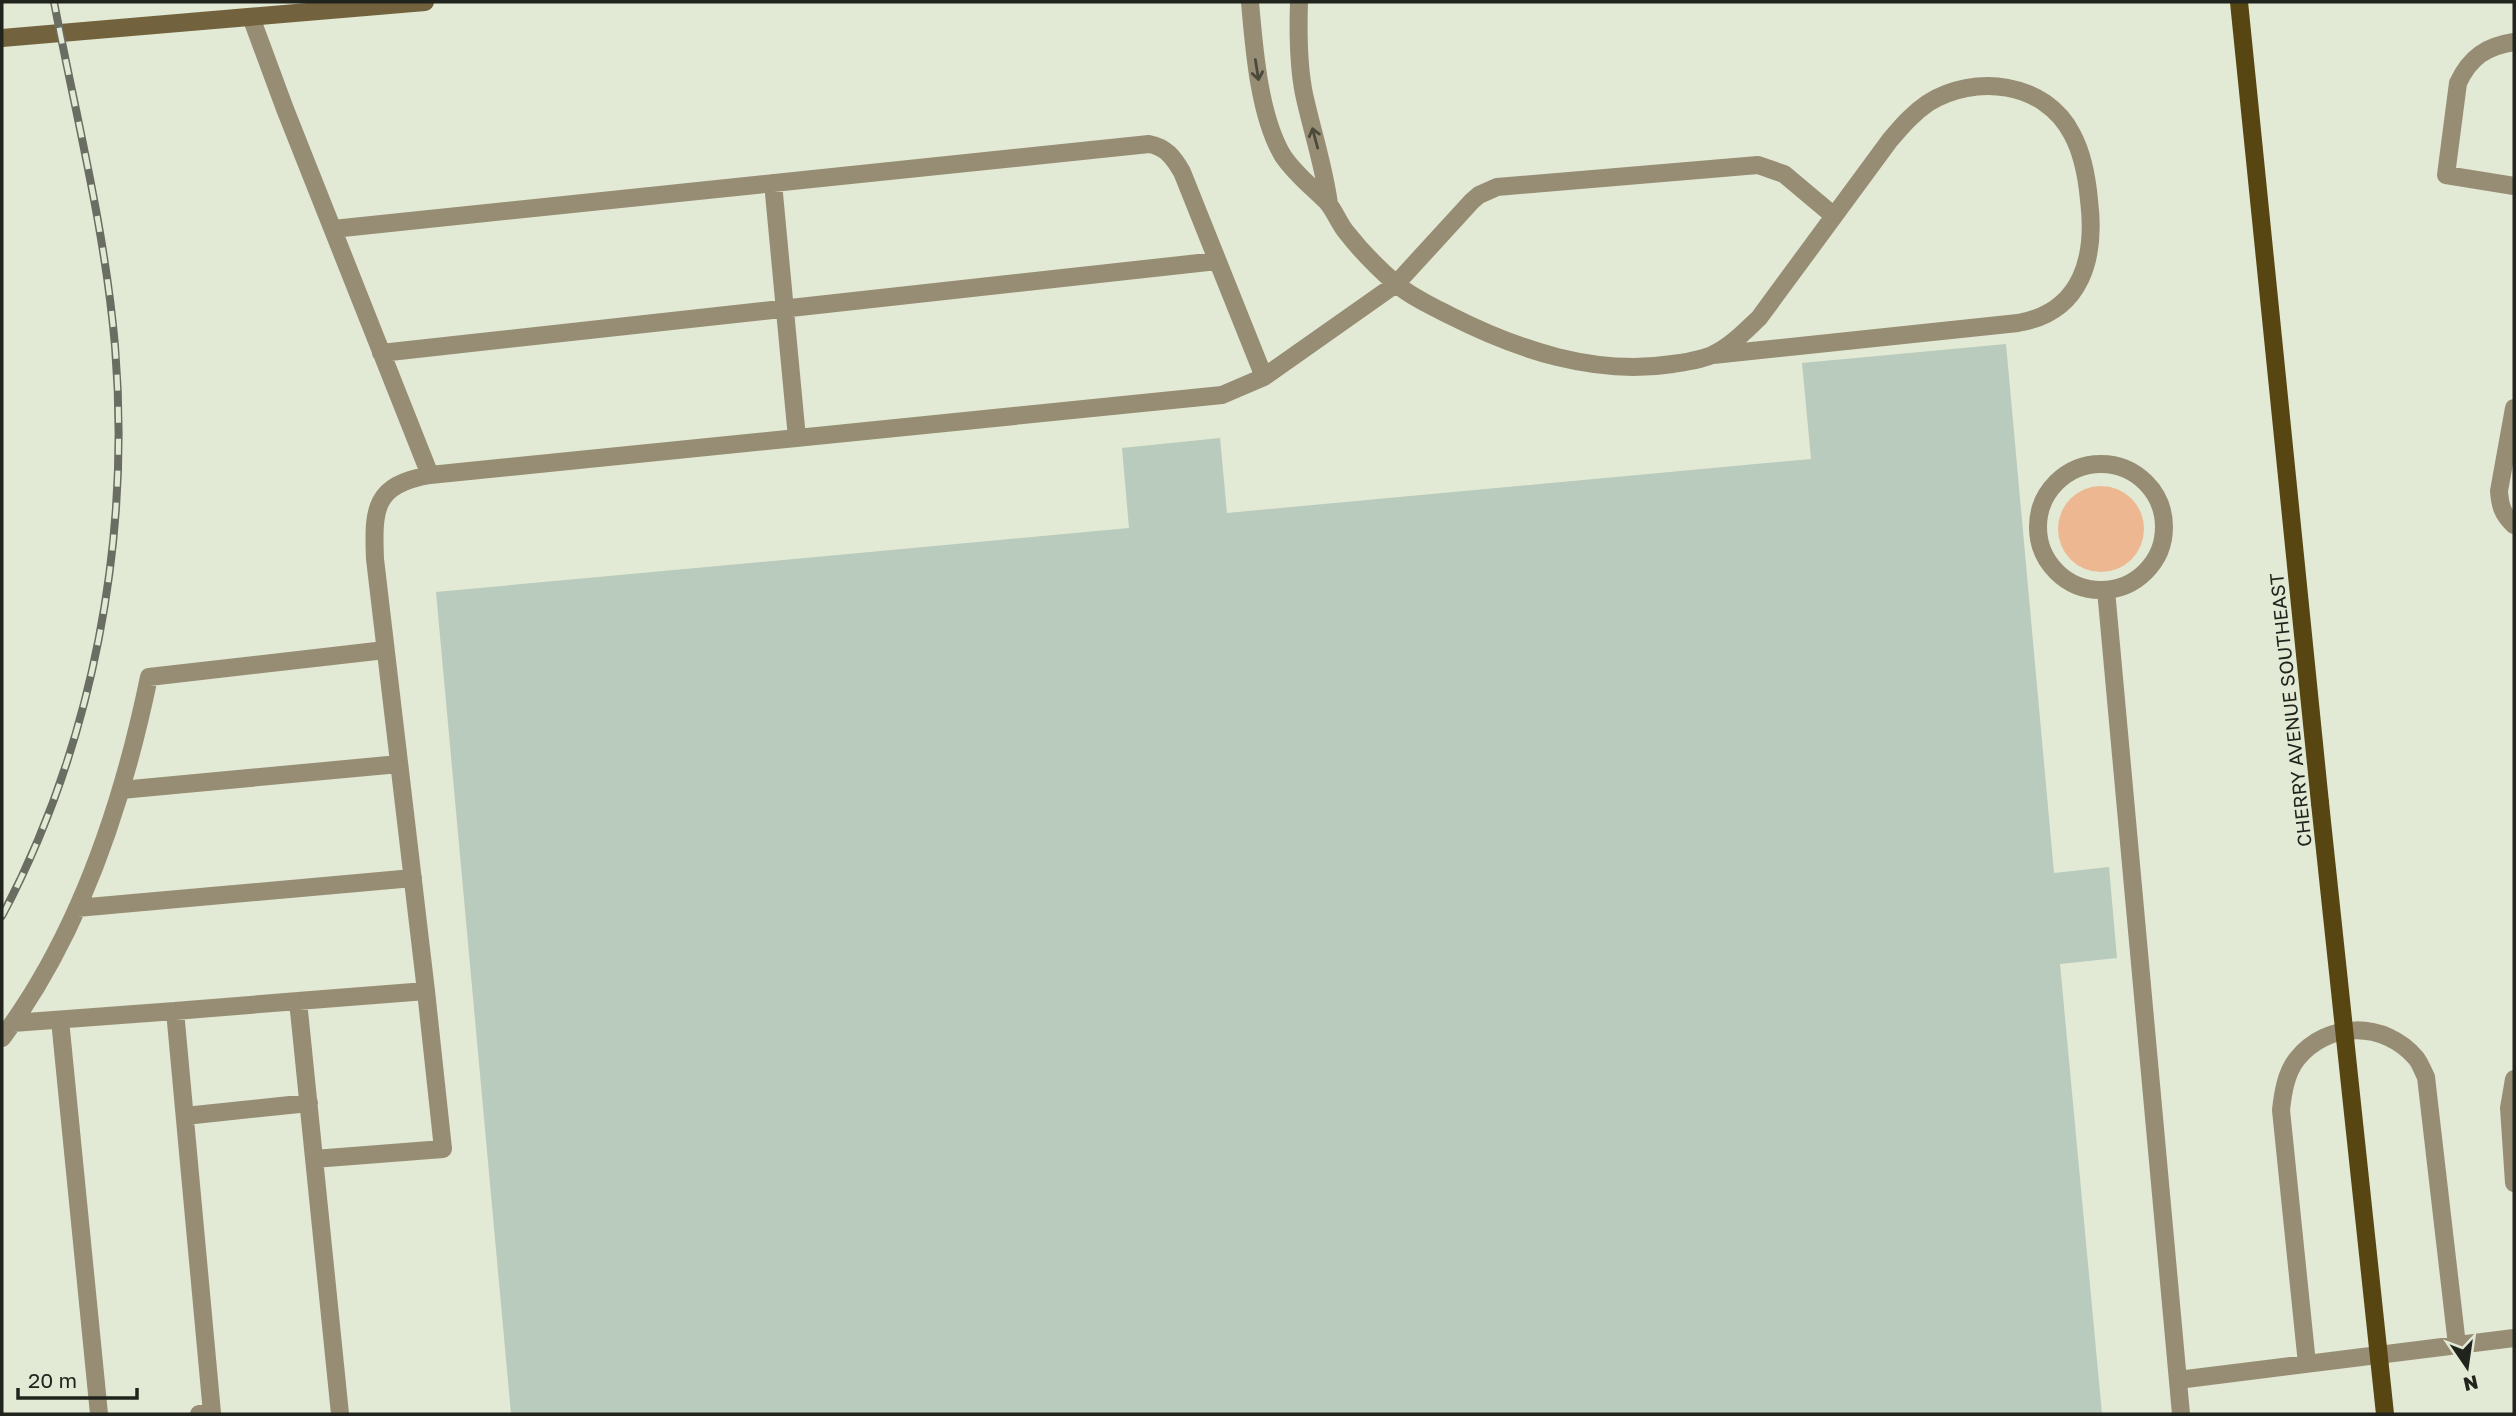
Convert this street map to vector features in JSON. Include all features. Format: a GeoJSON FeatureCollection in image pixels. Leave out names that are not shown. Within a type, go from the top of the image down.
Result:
{"type":"FeatureCollection","features":[{"type":"Feature","properties":{"kind":"main road","name":"CHERRY AVENUE SOUTHEAST"},"geometry":{"type":"LineString","coordinates":[[2239,2],[2385,1414]]}},
{"type":"Feature","properties":{"kind":"street"},"geometry":{"type":"LineString","coordinates":[[2,38],[425,2]]}},
{"type":"Feature","properties":{"kind":"lane"},"geometry":{"type":"LineString","coordinates":[[1250,2],[1260,83],[1282,155],[1329,204],[1346,232],[1396,284],[1430,306],[1471,326],[1549,356],[1584,363],[1655,367],[1713,355],[2029,321],[2053,310],[2071,295],[2085,271],[2091,246],[2085,167],[2072,133],[2062,118],[2036,97],[2000,86],[1963,87],[1945,93],[1914,113],[1890,140],[1759,318],[1738,338],[1713,355]]}},
{"type":"Feature","properties":{"kind":"lane"},"geometry":{"type":"LineString","coordinates":[[1299,2],[1304,92],[1321,158],[1329,204]]}},
{"type":"Feature","properties":{"kind":"lane"},"geometry":{"type":"LineString","coordinates":[[251,17],[430,475]]}},
{"type":"Feature","properties":{"kind":"lane"},"geometry":{"type":"LineString","coordinates":[[2514,43],[2486,50],[2464,70],[2458,83],[2446,174],[2514,186]]}},
{"type":"Feature","properties":{"kind":"lane"},"geometry":{"type":"LineString","coordinates":[[333,229],[1156,145],[1169,153],[1178,166],[1264,377]]}},
{"type":"Feature","properties":{"kind":"lane"},"geometry":{"type":"LineString","coordinates":[[314,1158],[443,1149],[374,559],[375,516],[381,501],[393,487],[412,478],[430,475],[1209,397],[1235,390],[1264,377],[1396,284],[1479,195],[1508,185],[1758,165],[1784,174],[1834,216]]}},
{"type":"Feature","properties":{"kind":"lane"},"geometry":{"type":"LineString","coordinates":[[773,183],[797,438]]}},
{"type":"Feature","properties":{"kind":"lane"},"geometry":{"type":"LineString","coordinates":[[381,353],[1217,261]]}},
{"type":"Feature","properties":{"kind":"lane"},"geometry":{"type":"LineString","coordinates":[[2514,408],[2499,491],[2505,517],[2514,525]]}},
{"type":"Feature","properties":{"kind":"lane"},"geometry":{"type":"LineString","coordinates":[[2096,464],[2126,469],[2143,479],[2156,495],[2165,524],[2159,554],[2147,571],[2130,584],[2106,590],[2087,590],[2067,582],[2051,567],[2038,538],[2038,516],[2051,488],[2058,480],[2076,469],[2096,464]]}},
{"type":"Feature","properties":{"kind":"lane"},"geometry":{"type":"LineString","coordinates":[[2106,590],[2181,1414]]}},
{"type":"Feature","properties":{"kind":"lane"},"geometry":{"type":"LineString","coordinates":[[2,1038],[48,964],[77,908],[121,790],[138,732],[149,677],[385,650]]}},
{"type":"Feature","properties":{"kind":"lane"},"geometry":{"type":"LineString","coordinates":[[121,790],[399,764]]}},
{"type":"Feature","properties":{"kind":"lane"},"geometry":{"type":"LineString","coordinates":[[77,908],[413,878]]}},
{"type":"Feature","properties":{"kind":"lane"},"geometry":{"type":"LineString","coordinates":[[13,1023],[426,991]]}},
{"type":"Feature","properties":{"kind":"lane"},"geometry":{"type":"LineString","coordinates":[[298,1001],[340,1414]]}},
{"type":"Feature","properties":{"kind":"lane"},"geometry":{"type":"LineString","coordinates":[[174,1011],[212,1413],[200,1414]]}},
{"type":"Feature","properties":{"kind":"lane"},"geometry":{"type":"LineString","coordinates":[[60,1020],[99,1414]]}},
{"type":"Feature","properties":{"kind":"lane"},"geometry":{"type":"LineString","coordinates":[[2307,1364],[2281,1110],[2285,1084],[2296,1060],[2314,1042],[2337,1031],[2366,1029],[2394,1039],[2417,1059],[2426,1077],[2457,1345]]}},
{"type":"Feature","properties":{"kind":"lane"},"geometry":{"type":"LineString","coordinates":[[2514,1079],[2509,1108],[2514,1183]]}},
{"type":"Feature","properties":{"kind":"lane"},"geometry":{"type":"LineString","coordinates":[[185,1116],[309,1103]]}},
{"type":"Feature","properties":{"kind":"lane"},"geometry":{"type":"LineString","coordinates":[[2178,1380],[2514,1338]]}},
{"type":"Feature","properties":{"kind":"shaded area"},"geometry":{"type":"Polygon","coordinates":[[[2101,486],[2117,490],[2131,499],[2140,513],[2144,529],[2140,545],[2131,559],[2117,568],[2101,572],[2085,568],[2071,559],[2062,545],[2058,529],[2062,513],[2071,499],[2085,490],[2101,486]]]}},
{"type":"Feature","properties":{"kind":"building"},"geometry":{"type":"Polygon","coordinates":[[[2006,344],[2054,873],[2109,867],[2117,958],[2060,964],[2102,1414],[511,1414],[436,592],[1129,528],[1122,448],[1220,438],[1227,513],[1811,459],[1802,363],[2006,344]]]}},
{"type":"Feature","properties":{"kind":"railway"},"geometry":{"type":"LineString","coordinates":[[2,916],[34,850],[60,782],[82,711],[99,639],[117,493],[118,419],[110,303],[97,216],[54,2]]}}]}
